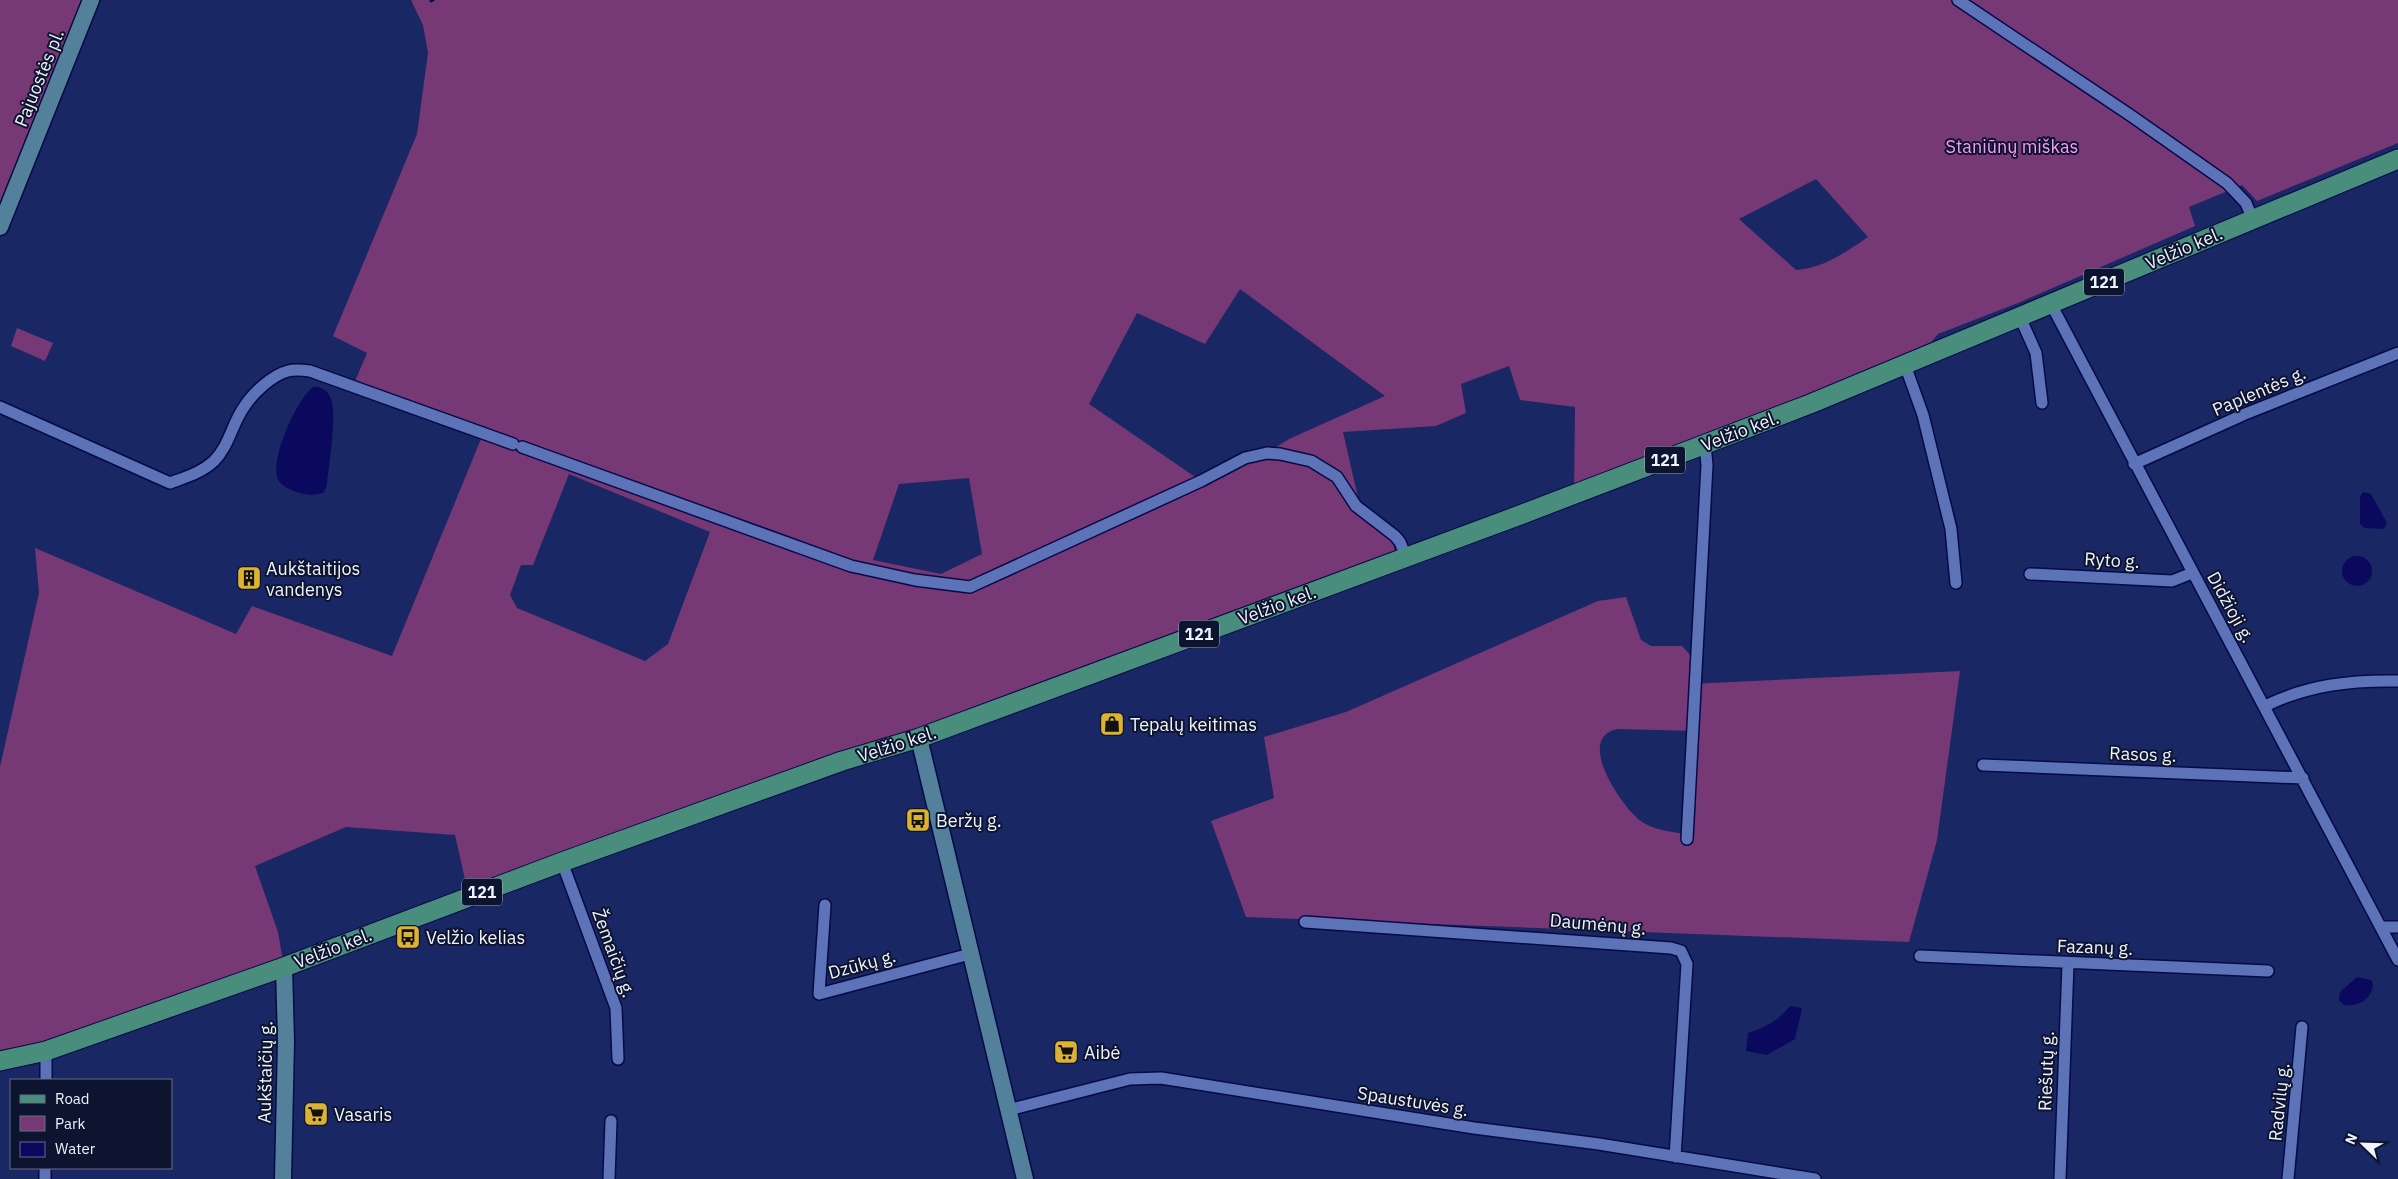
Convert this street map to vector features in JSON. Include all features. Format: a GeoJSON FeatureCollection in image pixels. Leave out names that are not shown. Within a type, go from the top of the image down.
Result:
{"type":"FeatureCollection","features":[{"type":"Feature","properties":{"kind":"main road","name":"Pajuostės pl."},"geometry":{"type":"LineString","coordinates":[[0,227],[91,0]]}},
{"type":"Feature","properties":{"kind":"main road","name":"Velžio kel."},"geometry":{"type":"LineString","coordinates":[[0,1061],[46,1051],[284,967],[562,862],[842,762],[919,738],[1406,557],[1705,444],[1905,365],[2398,159]]}},
{"type":"Feature","properties":{"kind":"main road"},"geometry":{"type":"LineString","coordinates":[[919,738],[1025,1179]]}},
{"type":"Feature","properties":{"kind":"main road","name":"Aukštaičių g."},"geometry":{"type":"LineString","coordinates":[[283,1179],[286,1032],[284,967]]}},
{"type":"Feature","properties":{"kind":"street"},"geometry":{"type":"LineString","coordinates":[[1958,0],[2220,178],[2246,202],[2253,220]]}},
{"type":"Feature","properties":{"kind":"street","name":"Didžioji g."},"geometry":{"type":"LineString","coordinates":[[2051,304],[2398,960]]}},
{"type":"Feature","properties":{"kind":"street"},"geometry":{"type":"LineString","coordinates":[[2020,317],[2036,353],[2042,403]]}},
{"type":"Feature","properties":{"kind":"street","name":"Paplentės g."},"geometry":{"type":"LineString","coordinates":[[2134,464],[2245,414],[2398,352]]}},
{"type":"Feature","properties":{"kind":"street"},"geometry":{"type":"LineString","coordinates":[[1905,365],[1923,415],[1951,529],[1956,583]]}},
{"type":"Feature","properties":{"kind":"street"},"geometry":{"type":"LineString","coordinates":[[0,407],[170,483],[199,473],[215,460],[226,445],[244,407],[273,379],[286,371],[310,371],[851,566],[915,580],[970,587],[1200,481],[1245,458],[1267,453],[1280,454],[1311,462],[1337,477],[1356,506],[1395,536],[1400,542],[1406,557]]}},
{"type":"Feature","properties":{"kind":"street"},"geometry":{"type":"LineString","coordinates":[[1687,839],[1707,466],[1705,444]]}},
{"type":"Feature","properties":{"kind":"street","name":"Ryto g."},"geometry":{"type":"LineString","coordinates":[[2030,574],[2172,581],[2192,573]]}},
{"type":"Feature","properties":{"kind":"street"},"geometry":{"type":"LineString","coordinates":[[2265,706],[2289,695],[2317,687],[2362,680],[2398,681]]}},
{"type":"Feature","properties":{"kind":"street","name":"Rasos g."},"geometry":{"type":"LineString","coordinates":[[1983,765],[2303,778]]}},
{"type":"Feature","properties":{"kind":"street","name":"Žemaičių g."},"geometry":{"type":"LineString","coordinates":[[562,862],[616,1008],[618,1059]]}},
{"type":"Feature","properties":{"kind":"street","name":"Dzūkų g."},"geometry":{"type":"LineString","coordinates":[[825,905],[819,994],[970,954]]}},
{"type":"Feature","properties":{"kind":"street","name":"Daumėnų g."},"geometry":{"type":"LineString","coordinates":[[1305,922],[1586,940],[1671,948],[1681,951],[1687,964],[1675,1157]]}},
{"type":"Feature","properties":{"kind":"street"},"geometry":{"type":"LineString","coordinates":[[2381,926],[2398,928]]}},
{"type":"Feature","properties":{"kind":"street","name":"Fazanų g."},"geometry":{"type":"LineString","coordinates":[[1920,956],[2068,964],[2268,971]]}},
{"type":"Feature","properties":{"kind":"street","name":"Riešutų g."},"geometry":{"type":"LineString","coordinates":[[2060,1179],[2068,964]]}},
{"type":"Feature","properties":{"kind":"street","name":"Radvilų g."},"geometry":{"type":"LineString","coordinates":[[2288,1179],[2302,1027]]}},
{"type":"Feature","properties":{"kind":"street"},"geometry":{"type":"LineString","coordinates":[[46,1051],[46,1079]]}},
{"type":"Feature","properties":{"kind":"street","name":"Spaustuvės g."},"geometry":{"type":"LineString","coordinates":[[1008,1110],[1130,1079],[1161,1078],[1474,1128],[1599,1144],[1815,1179]]}},
{"type":"Feature","properties":{"kind":"street"},"geometry":{"type":"LineString","coordinates":[[609,1179],[611,1121]]}},
{"type":"Feature","properties":{"kind":"green space"},"geometry":{"type":"Polygon","coordinates":[[[0,0],[91,0],[0,227],[0,0]]]}},
{"type":"Feature","properties":{"kind":"green space","name":"Staniūnų miškas"},"geometry":{"type":"Polygon","coordinates":[[[411,0],[2398,0],[2398,143],[2257,201],[2242,185],[2189,207],[2195,226],[2018,303],[1938,334],[1916,360],[1574,494],[1575,407],[1520,400],[1509,366],[1461,384],[1466,413],[1436,426],[1343,432],[1362,515],[1392,537],[1395,553],[469,897],[455,835],[346,827],[255,866],[278,932],[284,967],[62,1039],[0,1050],[0,767],[39,593],[35,548],[236,634],[252,606],[392,656],[483,434],[353,386],[367,353],[333,336],[417,134],[428,53],[423,25],[411,0]],[[1816,179],[1739,219],[1796,270],[1825,263],[1843,254],[1868,237],[1816,179]],[[1240,289],[1205,344],[1137,313],[1089,404],[1201,481],[1267,453],[1289,439],[1385,396],[1240,289]],[[569,474],[533,565],[521,565],[510,595],[517,608],[645,661],[668,644],[710,532],[569,474]],[[969,478],[899,484],[873,560],[941,574],[982,554],[969,478]]]}},
{"type":"Feature","properties":{"kind":"green space"},"geometry":{"type":"Polygon","coordinates":[[[17,328],[53,343],[45,361],[11,346],[17,328]]]}},
{"type":"Feature","properties":{"kind":"green space"},"geometry":{"type":"Polygon","coordinates":[[[1626,597],[1641,640],[1651,646],[1682,646],[1690,655],[1690,684],[1960,671],[1937,840],[1909,942],[1246,917],[1211,821],[1274,798],[1264,737],[1346,712],[1598,601],[1626,597]],[[1617,729],[1605,735],[1600,746],[1601,759],[1606,774],[1624,803],[1634,815],[1647,825],[1691,835],[1698,731],[1617,729]]]}},
{"type":"Feature","properties":{"kind":"water"},"geometry":{"type":"Polygon","coordinates":[[[313,387],[321,388],[328,394],[333,406],[333,416],[327,484],[324,492],[310,495],[283,486],[278,479],[276,470],[277,458],[286,430],[300,404],[313,387]]]}},
{"type":"Feature","properties":{"kind":"water"},"geometry":{"type":"Polygon","coordinates":[[[2363,492],[2371,494],[2387,523],[2384,529],[2365,528],[2360,524],[2360,497],[2363,492]]]}},
{"type":"Feature","properties":{"kind":"water"},"geometry":{"type":"Polygon","coordinates":[[[2357,556],[2363,557],[2371,565],[2371,577],[2363,585],[2357,586],[2351,585],[2343,577],[2342,571],[2343,565],[2351,557],[2357,556]]]}},
{"type":"Feature","properties":{"kind":"water"},"geometry":{"type":"Polygon","coordinates":[[[2357,977],[2371,980],[2373,984],[2370,994],[2360,1003],[2344,1005],[2339,1000],[2340,992],[2357,977]]]}},
{"type":"Feature","properties":{"kind":"water"},"geometry":{"type":"Polygon","coordinates":[[[1790,1006],[1802,1008],[1795,1039],[1767,1055],[1746,1051],[1748,1033],[1772,1023],[1790,1006]]]}},
{"type":"Feature","properties":{"kind":"place","name":"Aukštaitijos vandenys"},"geometry":{"type":"Point","coordinates":[249,578]}},
{"type":"Feature","properties":{"kind":"place","name":"Tepalų keitimas"},"geometry":{"type":"Point","coordinates":[1112,724]}},
{"type":"Feature","properties":{"kind":"place","name":"Beržų g."},"geometry":{"type":"Point","coordinates":[918,820]}},
{"type":"Feature","properties":{"kind":"place","name":"Velžio kelias"},"geometry":{"type":"Point","coordinates":[408,937]}},
{"type":"Feature","properties":{"kind":"place","name":"Aibė"},"geometry":{"type":"Point","coordinates":[1066,1052]}},
{"type":"Feature","properties":{"kind":"place","name":"Vasaris"},"geometry":{"type":"Point","coordinates":[316,1114]}}]}
